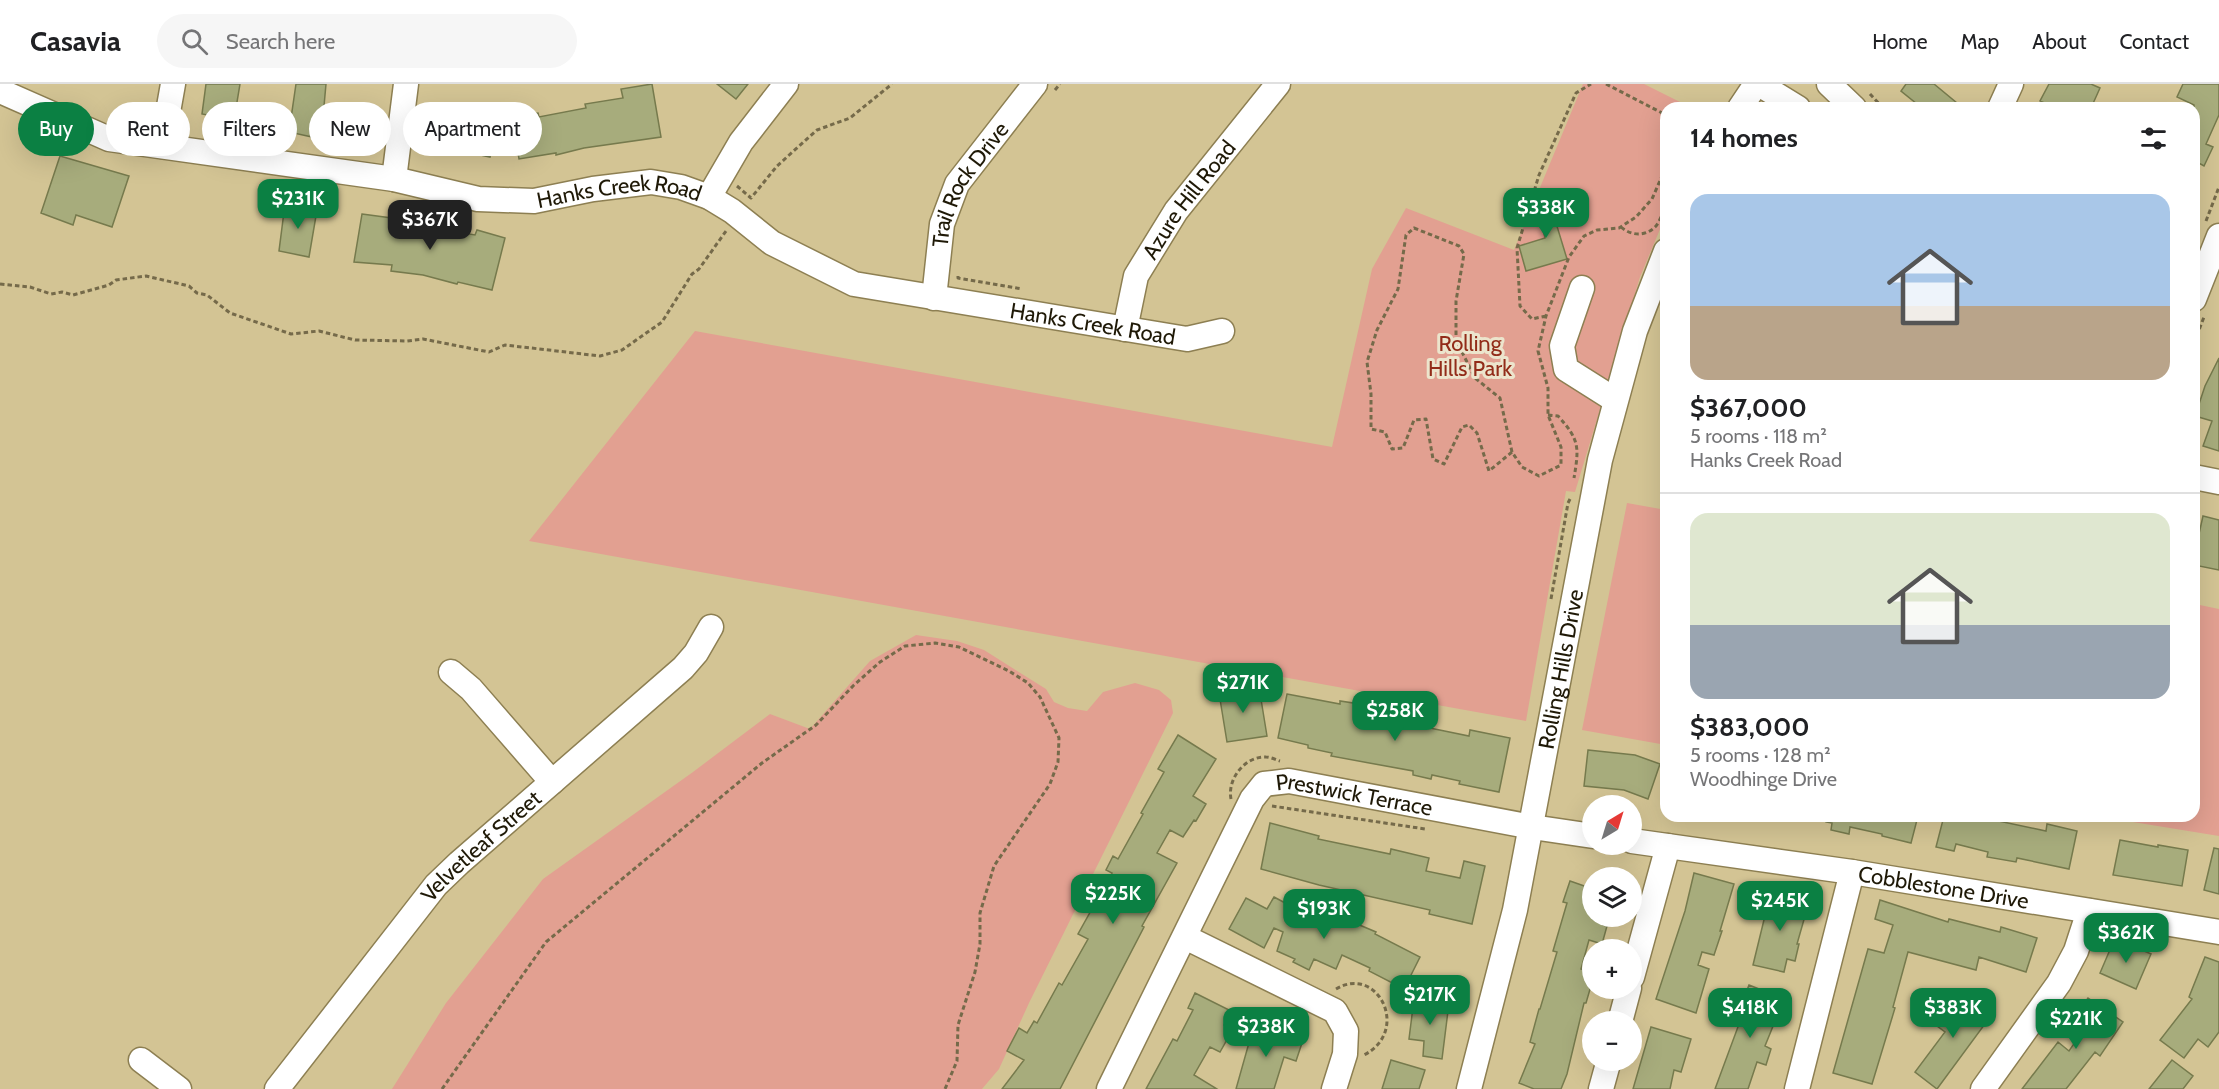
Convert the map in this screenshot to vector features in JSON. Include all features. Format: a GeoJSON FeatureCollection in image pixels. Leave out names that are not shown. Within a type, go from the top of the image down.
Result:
{"type":"FeatureCollection","features":[{"type":"Feature","properties":{"kind":"street"},"geometry":{"type":"LineString","coordinates":[[169,102],[172,84]]}},
{"type":"Feature","properties":{"kind":"street"},"geometry":{"type":"LineString","coordinates":[[394,179],[406,84]]}},
{"type":"Feature","properties":{"kind":"street"},"geometry":{"type":"LineString","coordinates":[[709,197],[741,142],[786,84]]}},
{"type":"Feature","properties":{"kind":"street","name":"Trail Rock Drive"},"geometry":{"type":"LineString","coordinates":[[934,298],[942,224],[957,184],[1035,84]]}},
{"type":"Feature","properties":{"kind":"street","name":"Azure Hill Road"},"geometry":{"type":"LineString","coordinates":[[1125,328],[1136,276],[1170,220],[1278,84]]}},
{"type":"Feature","properties":{"kind":"street"},"geometry":{"type":"LineString","coordinates":[[1744,102],[1758,84],[1788,102]]}},
{"type":"Feature","properties":{"kind":"street"},"geometry":{"type":"LineString","coordinates":[[1829,84],[1848,102]]}},
{"type":"Feature","properties":{"kind":"street"},"geometry":{"type":"LineString","coordinates":[[2003,102],[2012,84]]}},
{"type":"Feature","properties":{"kind":"street","name":"Hanks Creek Road"},"geometry":{"type":"LineString","coordinates":[[0,91],[106,138]]}},
{"type":"Feature","properties":{"kind":"street","name":"Hanks Creek Road"},"geometry":{"type":"LineString","coordinates":[[190,150],[394,179],[478,199],[534,201],[593,189],[651,182],[681,187],[709,197],[732,211],[772,243],[854,284],[1187,339],[1222,331]]}},
{"type":"Feature","properties":{"kind":"street"},"geometry":{"type":"LineString","coordinates":[[2200,284],[2219,236]]}},
{"type":"Feature","properties":{"kind":"street","name":"Rolling Hills Drive"},"geometry":{"type":"LineString","coordinates":[[1469,1089],[1515,910],[1591,506],[1615,400],[1635,331],[1660,266]]}},
{"type":"Feature","properties":{"kind":"street"},"geometry":{"type":"LineString","coordinates":[[1582,288],[1562,346],[1566,369],[1615,400]]}},
{"type":"Feature","properties":{"kind":"street"},"geometry":{"type":"LineString","coordinates":[[2200,478],[2219,482]]}},
{"type":"Feature","properties":{"kind":"street","name":"Velvetleaf Street"},"geometry":{"type":"LineString","coordinates":[[277,1089],[436,885],[683,668],[696,653],[711,627]]}},
{"type":"Feature","properties":{"kind":"street"},"geometry":{"type":"LineString","coordinates":[[451,672],[477,695],[552,782]]}},
{"type":"Feature","properties":{"kind":"street","name":"Prestwick Terrace"},"geometry":{"type":"LineString","coordinates":[[1109,1089],[1252,799],[1264,784],[1289,781],[1532,827]]}},
{"type":"Feature","properties":{"kind":"street"},"geometry":{"type":"LineString","coordinates":[[1532,827],[1582,834]]}},
{"type":"Feature","properties":{"kind":"street","name":"Cobblestone Drive"},"geometry":{"type":"LineString","coordinates":[[1642,842],[1852,872],[2219,932]]}},
{"type":"Feature","properties":{"kind":"street"},"geometry":{"type":"LineString","coordinates":[[1642,941],[1668,846]]}},
{"type":"Feature","properties":{"kind":"street"},"geometry":{"type":"LineString","coordinates":[[1797,1089],[1852,872]]}},
{"type":"Feature","properties":{"kind":"street"},"geometry":{"type":"LineString","coordinates":[[1983,1089],[2059,983],[2076,951],[2089,911]]}},
{"type":"Feature","properties":{"kind":"street"},"geometry":{"type":"LineString","coordinates":[[1185,937],[1335,1011],[1346,1031],[1345,1054],[1334,1089]]}},
{"type":"Feature","properties":{"kind":"street"},"geometry":{"type":"LineString","coordinates":[[141,1060],[178,1089]]}},
{"type":"Feature","properties":{"kind":"street"},"geometry":{"type":"LineString","coordinates":[[1601,1089],[1606,1071]]}},
{"type":"Feature","properties":{"kind":"path"},"geometry":{"type":"LineString","coordinates":[[737,186],[751,198],[777,166],[817,130],[850,118],[892,84]]}},
{"type":"Feature","properties":{"kind":"path"},"geometry":{"type":"LineString","coordinates":[[1590,84],[1576,93],[1548,154],[1539,175],[1517,248],[1520,306],[1532,319],[1546,316],[1569,257],[1584,236],[1598,230],[1621,227],[1636,217],[1652,199],[1660,181]]}},
{"type":"Feature","properties":{"kind":"path"},"geometry":{"type":"LineString","coordinates":[[1606,84],[1660,112]]}},
{"type":"Feature","properties":{"kind":"path"},"geometry":{"type":"LineString","coordinates":[[1621,227],[1631,234],[1644,233],[1656,226],[1660,217]]}},
{"type":"Feature","properties":{"kind":"path"},"geometry":{"type":"LineString","coordinates":[[0,284],[30,287],[51,294],[62,292],[73,295],[109,285],[116,280],[146,276],[189,286],[197,293],[207,295],[230,313],[291,334],[319,331],[355,340],[423,339],[489,352],[505,345],[600,356],[622,350],[662,322],[692,274],[699,269],[730,225]]}},
{"type":"Feature","properties":{"kind":"path"},"geometry":{"type":"LineString","coordinates":[[1512,452],[1489,471],[1477,433],[1469,425],[1462,428],[1444,464],[1433,459],[1426,419],[1414,420],[1403,448],[1392,449],[1385,432],[1371,429],[1371,394],[1367,362],[1377,330],[1398,289],[1406,235],[1414,228],[1459,246],[1464,254],[1456,301],[1456,340],[1475,378],[1500,398],[1512,452],[1522,467],[1539,476],[1561,465],[1561,447],[1548,415],[1558,416],[1570,428],[1579,448],[1550,606]]}},
{"type":"Feature","properties":{"kind":"path"},"geometry":{"type":"LineString","coordinates":[[959,266],[958,278],[1022,289]]}},
{"type":"Feature","properties":{"kind":"path"},"geometry":{"type":"LineString","coordinates":[[442,1089],[546,942],[762,763],[816,725],[853,686],[880,662],[905,646],[935,643],[959,647],[985,658],[1028,683],[1040,697],[1059,738],[1058,762],[1050,784],[994,866],[988,880],[980,913],[980,944],[975,972],[958,1025],[957,1061],[945,1089]]}},
{"type":"Feature","properties":{"kind":"path"},"geometry":{"type":"LineString","coordinates":[[1233,804],[1229,795],[1233,778],[1245,764],[1265,757],[1282,762]]}},
{"type":"Feature","properties":{"kind":"path"},"geometry":{"type":"LineString","coordinates":[[1267,815],[1273,805],[1431,830]]}},
{"type":"Feature","properties":{"kind":"green space","name":"Rolling Hills Park"},"geometry":{"type":"Polygon","coordinates":[[[1583,84],[1644,84],[1680,102],[1660,102],[1660,229],[1640,277],[1575,492],[1566,491],[1526,721],[529,541],[695,331],[1332,447],[1372,269],[1406,208],[1514,250],[1583,84]]]}},
{"type":"Feature","properties":{"kind":"green space"},"geometry":{"type":"Polygon","coordinates":[[[1627,503],[1660,509],[1660,744],[1582,730],[1627,503]]]}},
{"type":"Feature","properties":{"kind":"green space"},"geometry":{"type":"Polygon","coordinates":[[[2200,605],[2219,609],[2219,836],[2133,822],[2200,822],[2200,605]]]}},
{"type":"Feature","properties":{"kind":"green space"},"geometry":{"type":"Polygon","coordinates":[[[916,635],[957,641],[984,650],[1046,689],[1054,702],[1068,708],[1087,711],[1103,692],[1135,683],[1159,690],[1171,700],[1173,713],[1029,1003],[999,1069],[982,1089],[392,1089],[446,1003],[543,879],[770,714],[810,729],[870,661],[916,635]]]}},
{"type":"Feature","properties":{"kind":"building"},"geometry":{"type":"Polygon","coordinates":[[[206,84],[240,84],[237,102],[204,102],[206,84]]]}},
{"type":"Feature","properties":{"kind":"building"},"geometry":{"type":"Polygon","coordinates":[[[296,84],[326,84],[324,102],[309,102],[309,136],[297,134],[297,102],[293,102],[296,84]]]}},
{"type":"Feature","properties":{"kind":"building"},"geometry":{"type":"Polygon","coordinates":[[[652,84],[661,137],[584,148],[556,155],[556,153],[542,155],[542,116],[586,108],[585,104],[623,98],[621,89],[652,84]]]}},
{"type":"Feature","properties":{"kind":"building"},"geometry":{"type":"Polygon","coordinates":[[[717,84],[748,84],[736,99],[717,84]]]}},
{"type":"Feature","properties":{"kind":"building"},"geometry":{"type":"Polygon","coordinates":[[[1906,84],[1934,84],[1956,102],[1915,102],[1901,91],[1906,84]]]}},
{"type":"Feature","properties":{"kind":"building"},"geometry":{"type":"Polygon","coordinates":[[[2049,84],[2091,84],[2100,88],[2094,102],[2040,101],[2049,84]]]}},
{"type":"Feature","properties":{"kind":"building"},"geometry":{"type":"Polygon","coordinates":[[[2183,84],[2219,84],[2219,115],[2206,144],[2213,147],[2204,166],[2200,164],[2200,102],[2188,102],[2177,97],[2183,84]]]}},
{"type":"Feature","properties":{"kind":"building"},"geometry":{"type":"Polygon","coordinates":[[[60,156],[129,176],[112,227],[76,215],[73,225],[41,213],[60,156]]]}},
{"type":"Feature","properties":{"kind":"building"},"geometry":{"type":"Polygon","coordinates":[[[518,156],[538,156],[519,159],[518,156]]]}},
{"type":"Feature","properties":{"kind":"building"},"geometry":{"type":"Polygon","coordinates":[[[1558,199],[1563,221],[1556,223],[1567,259],[1526,271],[1519,246],[1545,238],[1537,205],[1558,199]]]}},
{"type":"Feature","properties":{"kind":"building"},"geometry":{"type":"Polygon","coordinates":[[[285,204],[317,210],[309,257],[279,251],[285,204]]]}},
{"type":"Feature","properties":{"kind":"building"},"geometry":{"type":"Polygon","coordinates":[[[362,214],[429,223],[428,227],[475,235],[477,230],[505,238],[492,290],[423,275],[391,271],[392,265],[354,262],[362,214]]]}},
{"type":"Feature","properties":{"kind":"building"},"geometry":{"type":"Polygon","coordinates":[[[2219,358],[2219,451],[2203,446],[2212,421],[2200,417],[2200,401],[2219,358]]]}},
{"type":"Feature","properties":{"kind":"building"},"geometry":{"type":"Polygon","coordinates":[[[2203,516],[2219,520],[2219,570],[2200,566],[2200,529],[2203,516]]]}},
{"type":"Feature","properties":{"kind":"building"},"geometry":{"type":"Polygon","coordinates":[[[1259,687],[1267,736],[1227,742],[1219,693],[1259,687]]]}},
{"type":"Feature","properties":{"kind":"building"},"geometry":{"type":"Polygon","coordinates":[[[1287,694],[1340,704],[1340,701],[1372,706],[1371,713],[1469,736],[1470,730],[1510,738],[1499,792],[1459,784],[1460,781],[1432,775],[1431,779],[1413,775],[1413,771],[1331,756],[1332,753],[1278,738],[1287,694]]]}},
{"type":"Feature","properties":{"kind":"building"},"geometry":{"type":"Polygon","coordinates":[[[1178,735],[1216,759],[1193,796],[1206,804],[1196,821],[1194,820],[1183,837],[1170,830],[1157,853],[1177,863],[1142,926],[1144,927],[1060,1089],[1002,1089],[1024,1060],[1007,1051],[1019,1028],[1027,1033],[1034,1021],[1037,1023],[1059,983],[1062,985],[1088,939],[1078,934],[1112,873],[1106,870],[1113,856],[1118,859],[1143,814],[1141,813],[1164,772],[1158,769],[1178,735]]]}},
{"type":"Feature","properties":{"kind":"building"},"geometry":{"type":"Polygon","coordinates":[[[1588,750],[1635,755],[1660,764],[1648,799],[1624,790],[1584,786],[1588,750]]]}},
{"type":"Feature","properties":{"kind":"building"},"geometry":{"type":"Polygon","coordinates":[[[1826,822],[1916,822],[1911,843],[1850,827],[1849,834],[1831,830],[1832,823],[1826,822]]]}},
{"type":"Feature","properties":{"kind":"building"},"geometry":{"type":"Polygon","coordinates":[[[1942,822],[2003,822],[2046,831],[2047,824],[2077,831],[2069,869],[2017,858],[2016,862],[1987,857],[1988,852],[1956,844],[1954,851],[1936,847],[1942,822]]]}},
{"type":"Feature","properties":{"kind":"building"},"geometry":{"type":"Polygon","coordinates":[[[1270,823],[1319,836],[1318,839],[1390,854],[1391,849],[1429,858],[1426,871],[1460,878],[1464,861],[1485,866],[1472,924],[1429,914],[1430,910],[1319,885],[1261,869],[1270,823]]]}},
{"type":"Feature","properties":{"kind":"building"},"geometry":{"type":"Polygon","coordinates":[[[2120,840],[2188,850],[2182,886],[2113,875],[2120,840]]]}},
{"type":"Feature","properties":{"kind":"building"},"geometry":{"type":"Polygon","coordinates":[[[2214,848],[2219,849],[2219,894],[2204,890],[2214,848]]]}},
{"type":"Feature","properties":{"kind":"building"},"geometry":{"type":"Polygon","coordinates":[[[1694,873],[1734,884],[1714,955],[1702,952],[1698,965],[1709,969],[1696,1013],[1656,999],[1685,911],[1694,873]]]}},
{"type":"Feature","properties":{"kind":"building"},"geometry":{"type":"Polygon","coordinates":[[[1570,881],[1582,885],[1582,927],[1607,927],[1603,939],[1582,939],[1582,999],[1587,999],[1584,1003],[1567,1074],[1561,1089],[1534,1089],[1519,1083],[1535,1044],[1530,1042],[1557,952],[1553,951],[1567,903],[1563,902],[1570,881]]]}},
{"type":"Feature","properties":{"kind":"building"},"geometry":{"type":"Polygon","coordinates":[[[1771,891],[1809,902],[1797,944],[1799,944],[1795,961],[1787,959],[1784,972],[1753,965],[1771,891]]]}},
{"type":"Feature","properties":{"kind":"building"},"geometry":{"type":"Polygon","coordinates":[[[1274,897],[1302,912],[1304,909],[1336,924],[1338,919],[1348,924],[1350,921],[1376,932],[1375,934],[1420,957],[1404,989],[1369,971],[1370,968],[1342,955],[1336,969],[1314,959],[1309,970],[1293,962],[1295,959],[1277,951],[1283,932],[1274,928],[1264,948],[1229,929],[1246,898],[1267,909],[1274,897]]]}},
{"type":"Feature","properties":{"kind":"building"},"geometry":{"type":"Polygon","coordinates":[[[1880,900],[1948,922],[1949,919],[2000,932],[2001,927],[2037,938],[2026,972],[1979,957],[1976,970],[1908,952],[1893,1007],[1895,1008],[1872,1084],[1833,1073],[1868,949],[1884,953],[1893,925],[1875,919],[1880,900]]]}},
{"type":"Feature","properties":{"kind":"building"},"geometry":{"type":"Polygon","coordinates":[[[2115,938],[2151,954],[2136,989],[2100,973],[2115,938]]]}},
{"type":"Feature","properties":{"kind":"building"},"geometry":{"type":"Polygon","coordinates":[[[2205,957],[2219,962],[2219,1032],[2208,1047],[2198,1039],[2184,1058],[2160,1040],[2192,999],[2189,997],[2205,957]]]}},
{"type":"Feature","properties":{"kind":"building"},"geometry":{"type":"Polygon","coordinates":[[[1749,985],[1784,999],[1765,1046],[1771,1049],[1766,1065],[1757,1062],[1748,1089],[1715,1089],[1742,1016],[1738,1014],[1749,985]]]}},
{"type":"Feature","properties":{"kind":"building"},"geometry":{"type":"Polygon","coordinates":[[[1195,993],[1229,1010],[1229,1016],[1224,1025],[1233,1029],[1220,1052],[1210,1047],[1194,1075],[1217,1089],[1146,1089],[1173,1039],[1177,1041],[1193,1010],[1188,1008],[1195,993]]]}},
{"type":"Feature","properties":{"kind":"building"},"geometry":{"type":"Polygon","coordinates":[[[1953,997],[1970,1010],[1977,1001],[1993,1013],[1937,1089],[1915,1072],[1945,1032],[1933,1023],[1953,997]]]}},
{"type":"Feature","properties":{"kind":"building"},"geometry":{"type":"Polygon","coordinates":[[[2088,998],[2123,1022],[2100,1056],[2095,1052],[2066,1089],[2022,1089],[2058,1042],[2069,1051],[2089,1022],[2077,1014],[2088,998]]]}},
{"type":"Feature","properties":{"kind":"building"},"geometry":{"type":"Polygon","coordinates":[[[1414,999],[1449,1003],[1442,1059],[1423,1056],[1424,1041],[1409,1039],[1414,999]]]}},
{"type":"Feature","properties":{"kind":"building"},"geometry":{"type":"Polygon","coordinates":[[[1254,1025],[1303,1040],[1296,1061],[1284,1057],[1274,1089],[1236,1089],[1254,1025]]]}},
{"type":"Feature","properties":{"kind":"building"},"geometry":{"type":"Polygon","coordinates":[[[1651,1027],[1691,1039],[1681,1072],[1674,1070],[1670,1089],[1633,1089],[1638,1071],[1642,1071],[1642,1058],[1651,1027]]]}},
{"type":"Feature","properties":{"kind":"building"},"geometry":{"type":"Polygon","coordinates":[[[1391,1060],[1425,1070],[1419,1089],[1382,1089],[1391,1060]]]}},
{"type":"Feature","properties":{"kind":"building"},"geometry":{"type":"Polygon","coordinates":[[[2172,1060],[2193,1076],[2183,1089],[2149,1089],[2172,1060]]]}}]}
